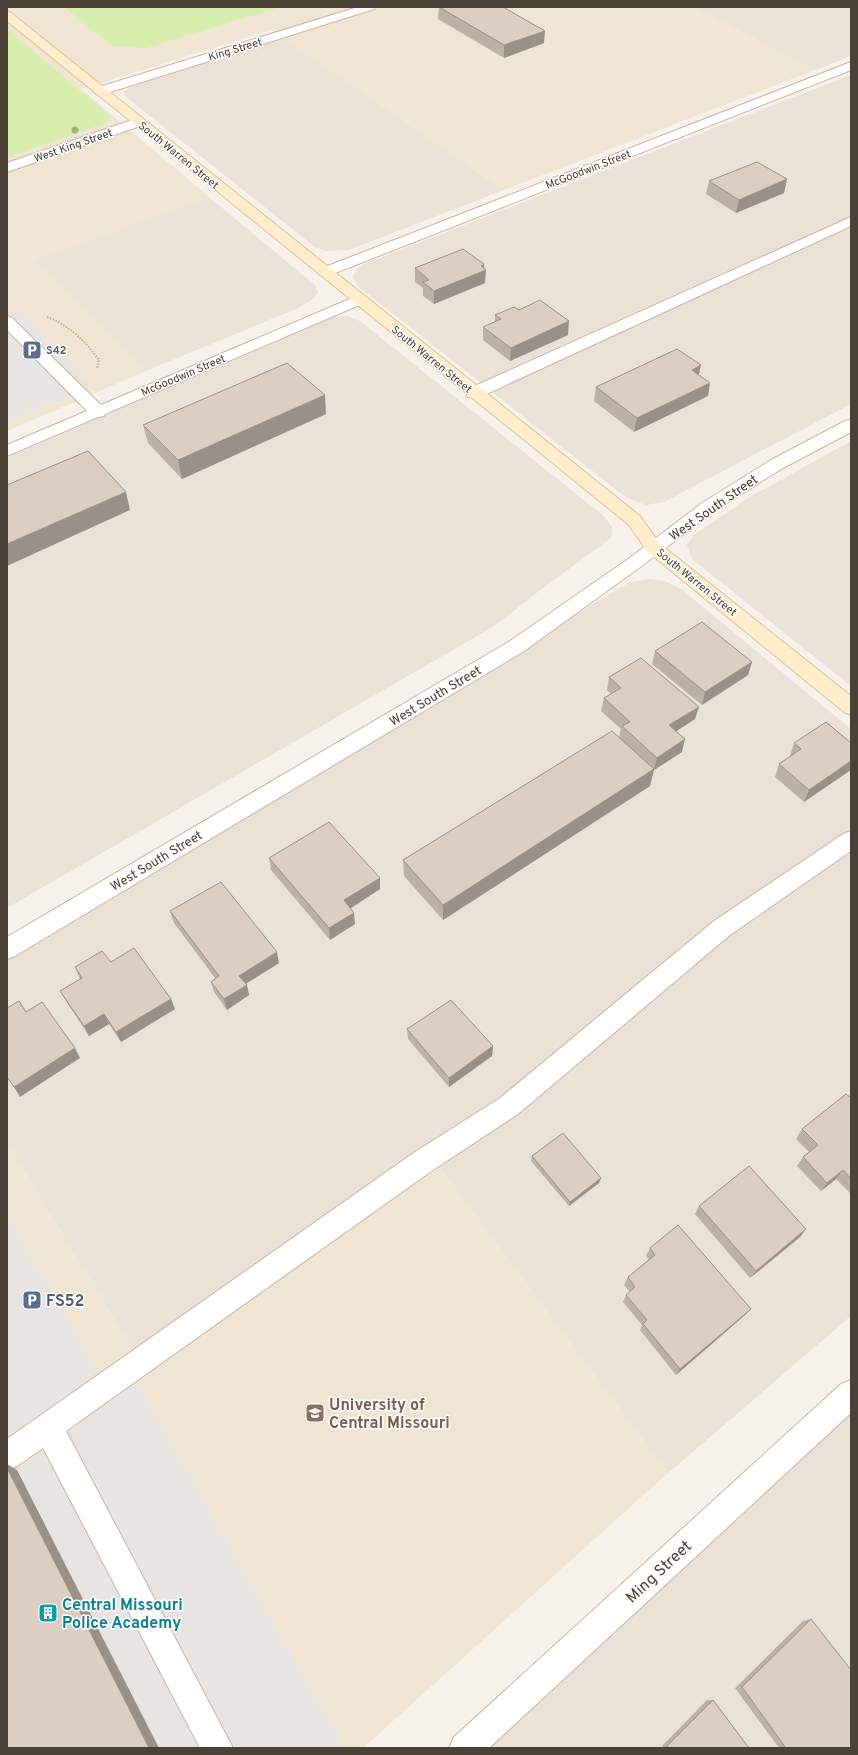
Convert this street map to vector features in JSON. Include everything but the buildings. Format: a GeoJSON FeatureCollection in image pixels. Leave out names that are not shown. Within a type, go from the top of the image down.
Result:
{"type":"FeatureCollection","features":[{"type":"Feature","properties":{"kind":"street","name":"King Street"},"geometry":{"type":"LineString","coordinates":[[100,91],[370,7]]}},
{"type":"Feature","properties":{"kind":"street","name":"South Warren Street"},"geometry":{"type":"LineString","coordinates":[[7,15],[638,524],[654,548],[851,707]]}},
{"type":"Feature","properties":{"kind":"street","name":"McGoodwin Street"},"geometry":{"type":"LineString","coordinates":[[325,272],[851,66]]}},
{"type":"Feature","properties":{"kind":"street","name":"West King Street"},"geometry":{"type":"LineString","coordinates":[[7,168],[138,122]]}},
{"type":"Feature","properties":{"kind":"street"},"geometry":{"type":"LineString","coordinates":[[474,393],[851,221]]}},
{"type":"Feature","properties":{"kind":"street","name":"McGoodwin Street"},"geometry":{"type":"LineString","coordinates":[[7,450],[359,300]]}},
{"type":"Feature","properties":{"kind":"street"},"geometry":{"type":"LineString","coordinates":[[7,321],[98,412]]}},
{"type":"Feature","properties":{"kind":"street","name":"West South Street"},"geometry":{"type":"LineString","coordinates":[[7,949],[517,646],[654,548],[708,507],[777,464],[851,425]]}},
{"type":"Feature","properties":{"kind":"street"},"geometry":{"type":"LineString","coordinates":[[10,1447],[48,1427],[414,1168],[509,1106],[722,928],[851,840]]}},
{"type":"Feature","properties":{"kind":"street","name":"Ming Street"},"geometry":{"type":"LineString","coordinates":[[466,1748],[851,1394]]}},
{"type":"Feature","properties":{"kind":"street"},"geometry":{"type":"LineString","coordinates":[[48,1427],[217,1748]]}},
{"type":"Feature","properties":{"kind":"shaded area"},"geometry":{"type":"Polygon","coordinates":[[[7,7],[694,7],[815,70],[504,190],[271,30],[81,89],[209,197],[35,261],[146,371],[7,431],[7,7]]]}},
{"type":"Feature","properties":{"kind":"shaded area"},"geometry":{"type":"Polygon","coordinates":[[[694,7],[851,7],[851,56],[815,70],[694,7]]]}},
{"type":"Feature","properties":{"kind":"shaded area"},"geometry":{"type":"Polygon","coordinates":[[[282,37],[504,190],[349,250],[325,251],[315,247],[126,97],[123,92],[138,83],[282,37]]]}},
{"type":"Feature","properties":{"kind":"shaded area"},"geometry":{"type":"Polygon","coordinates":[[[851,75],[851,404],[664,502],[646,505],[632,500],[619,492],[358,286],[353,277],[356,270],[364,264],[851,75]]]}},
{"type":"Feature","properties":{"kind":"shaded area"},"geometry":{"type":"Polygon","coordinates":[[[209,197],[316,286],[318,293],[310,301],[298,308],[146,371],[34,261],[209,197]]]}},
{"type":"Feature","properties":{"kind":"shaded area","name":"S42"},"geometry":{"type":"Polygon","coordinates":[[[19,309],[92,386],[7,422],[7,313],[19,309]]]}},
{"type":"Feature","properties":{"kind":"shaded area"},"geometry":{"type":"Polygon","coordinates":[[[347,316],[360,321],[605,517],[612,527],[611,538],[496,625],[7,908],[7,458],[315,323],[330,317],[347,316]]]}},
{"type":"Feature","properties":{"kind":"shaded area"},"geometry":{"type":"Polygon","coordinates":[[[851,441],[851,686],[692,559],[687,545],[694,535],[748,498],[851,441]]]}},
{"type":"Feature","properties":{"kind":"shaded area"},"geometry":{"type":"Polygon","coordinates":[[[649,579],[665,581],[681,589],[851,729],[851,1316],[668,1473],[425,1148],[134,1352],[7,1142],[7,958],[628,583],[649,579]]]}},
{"type":"Feature","properties":{"kind":"shaded area","name":"University of Central Missouri"},"geometry":{"type":"Polygon","coordinates":[[[7,1142],[134,1352],[425,1148],[668,1473],[363,1748],[7,1748],[7,1142]]]}},
{"type":"Feature","properties":{"kind":"shaded area","name":"FS52"},"geometry":{"type":"Polygon","coordinates":[[[7,1214],[106,1385],[7,1455],[7,1214]]]}},
{"type":"Feature","properties":{"kind":"shaded area"},"geometry":{"type":"Polygon","coordinates":[[[137,1381],[345,1748],[159,1748],[17,1470],[137,1381]]]}},
{"type":"Feature","properties":{"kind":"shaded area"},"geometry":{"type":"Polygon","coordinates":[[[851,1413],[851,1748],[489,1748],[851,1413]]]}},
{"type":"Feature","properties":{"kind":"green space"},"geometry":{"type":"Polygon","coordinates":[[[64,7],[281,7],[146,48],[112,46],[64,7]]]}},
{"type":"Feature","properties":{"kind":"green space"},"geometry":{"type":"Polygon","coordinates":[[[7,29],[109,115],[106,123],[7,157],[7,29]]]}},
{"type":"Feature","properties":{"kind":"place","name":"S42"},"geometry":{"type":"Point","coordinates":[32,350]}},
{"type":"Feature","properties":{"kind":"place","name":"FS52"},"geometry":{"type":"Point","coordinates":[32,1300]}},
{"type":"Feature","properties":{"kind":"place","name":"University of Central Missouri"},"geometry":{"type":"Point","coordinates":[315,1413]}},
{"type":"Feature","properties":{"kind":"place","name":"Central Missouri Police Academy"},"geometry":{"type":"Point","coordinates":[48,1613]}}]}
